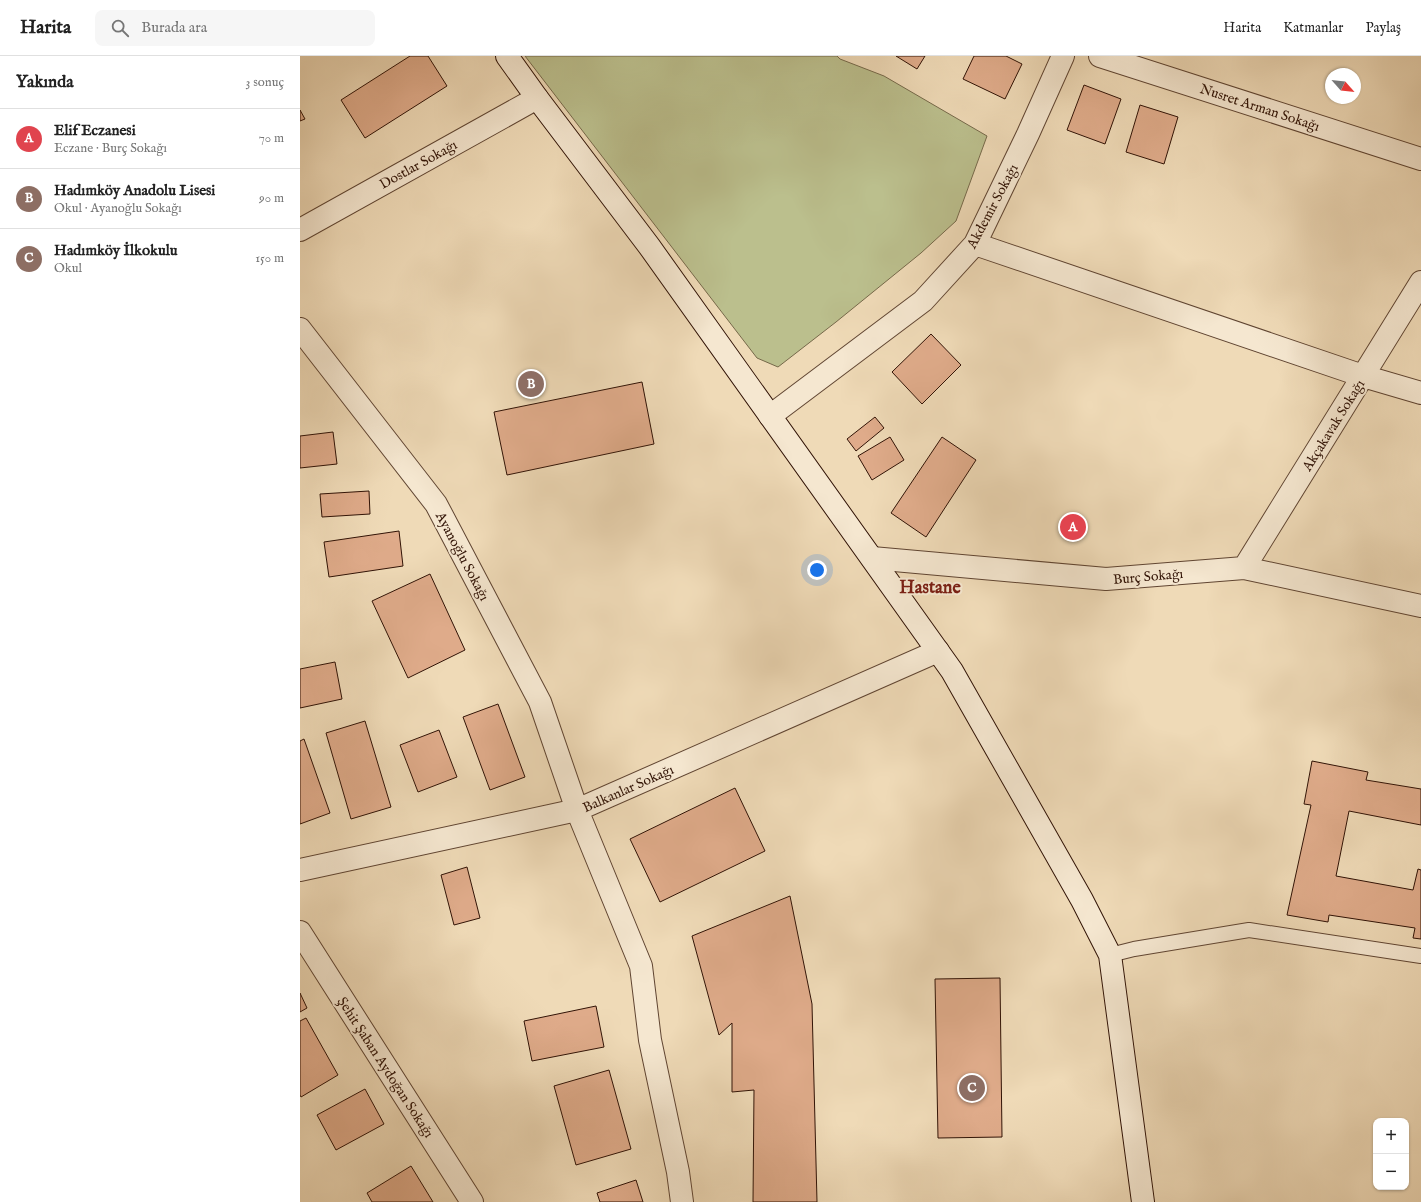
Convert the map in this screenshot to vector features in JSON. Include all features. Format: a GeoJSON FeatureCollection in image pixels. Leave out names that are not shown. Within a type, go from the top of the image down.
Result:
{"type":"FeatureCollection","features":[{"type":"Feature","properties":{"kind":"street"},"geometry":{"type":"LineString","coordinates":[[507,56],[648,246],[952,671],[1082,900],[1110,954],[1143,1202]]}},
{"type":"Feature","properties":{"kind":"street","name":"Akdemir Sokağı"},"geometry":{"type":"LineString","coordinates":[[770,416],[923,301],[975,244],[1028,134],[1062,56]]}},
{"type":"Feature","properties":{"kind":"street","name":"Nusret Arman Sokağı"},"geometry":{"type":"LineString","coordinates":[[1100,56],[1421,159]]}},
{"type":"Feature","properties":{"kind":"street","name":"Dostlar Sokağı"},"geometry":{"type":"LineString","coordinates":[[300,230],[537,98]]}},
{"type":"Feature","properties":{"kind":"street"},"geometry":{"type":"LineString","coordinates":[[975,244],[1363,376],[1421,393]]}},
{"type":"Feature","properties":{"kind":"street","name":"Akçakavak Sokağı"},"geometry":{"type":"LineString","coordinates":[[1244,568],[1421,282]]}},
{"type":"Feature","properties":{"kind":"street","name":"Ayanoğlu Sokağı"},"geometry":{"type":"LineString","coordinates":[[300,329],[436,504],[540,702],[577,810],[641,966],[650,1040],[678,1172],[682,1202]]}},
{"type":"Feature","properties":{"kind":"street","name":"Burç Sokağı"},"geometry":{"type":"LineString","coordinates":[[872,558],[1106,579],[1244,568],[1421,606]]}},
{"type":"Feature","properties":{"kind":"street","name":"Balkanlar Sokağı"},"geometry":{"type":"LineString","coordinates":[[300,870],[577,810],[938,651]]}},
{"type":"Feature","properties":{"kind":"street","name":"Şehit Şaban Aydoğan Sokağı"},"geometry":{"type":"LineString","coordinates":[[300,932],[472,1202]]}},
{"type":"Feature","properties":{"kind":"lane"},"geometry":{"type":"LineString","coordinates":[[1110,954],[1249,930],[1421,956]]}},
{"type":"Feature","properties":{"kind":"green space"},"geometry":{"type":"Polygon","coordinates":[[[525,56],[837,56],[840,59],[884,76],[987,136],[956,221],[921,253],[778,367],[757,358],[525,56]]]}},
{"type":"Feature","properties":{"kind":"building"},"geometry":{"type":"Polygon","coordinates":[[[410,56],[428,56],[447,86],[365,138],[341,100],[410,56]]]}},
{"type":"Feature","properties":{"kind":"building"},"geometry":{"type":"Polygon","coordinates":[[[896,56],[925,56],[917,69],[896,56]]]}},
{"type":"Feature","properties":{"kind":"building"},"geometry":{"type":"Polygon","coordinates":[[[974,56],[1006,56],[1022,64],[1005,99],[963,79],[974,56]]]}},
{"type":"Feature","properties":{"kind":"building"},"geometry":{"type":"Polygon","coordinates":[[[1084,85],[1121,99],[1105,144],[1067,130],[1084,85]]]}},
{"type":"Feature","properties":{"kind":"building"},"geometry":{"type":"Polygon","coordinates":[[[1140,105],[1178,117],[1164,164],[1126,152],[1140,105]]]}},
{"type":"Feature","properties":{"kind":"building"},"geometry":{"type":"Polygon","coordinates":[[[300,110],[305,119],[300,121],[300,110]]]}},
{"type":"Feature","properties":{"kind":"building"},"geometry":{"type":"Polygon","coordinates":[[[931,334],[961,365],[922,404],[892,372],[931,334]]]}},
{"type":"Feature","properties":{"kind":"building"},"geometry":{"type":"Polygon","coordinates":[[[642,382],[654,444],[507,475],[494,412],[642,382]]]}},
{"type":"Feature","properties":{"kind":"building"},"geometry":{"type":"Polygon","coordinates":[[[875,417],[884,428],[856,451],[847,439],[875,417]]]}},
{"type":"Feature","properties":{"kind":"building"},"geometry":{"type":"Polygon","coordinates":[[[333,432],[337,464],[300,468],[300,436],[333,432]]]}},
{"type":"Feature","properties":{"kind":"building"},"geometry":{"type":"Polygon","coordinates":[[[890,437],[904,460],[872,480],[858,456],[890,437]]]}},
{"type":"Feature","properties":{"kind":"building"},"geometry":{"type":"Polygon","coordinates":[[[942,437],[976,460],[926,537],[891,513],[942,437]]]}},
{"type":"Feature","properties":{"kind":"building"},"geometry":{"type":"Polygon","coordinates":[[[369,491],[370,514],[322,517],[320,494],[369,491]]]}},
{"type":"Feature","properties":{"kind":"building"},"geometry":{"type":"Polygon","coordinates":[[[399,531],[403,566],[329,577],[324,542],[399,531]]]}},
{"type":"Feature","properties":{"kind":"building"},"geometry":{"type":"Polygon","coordinates":[[[430,574],[465,650],[408,678],[372,601],[430,574]]]}},
{"type":"Feature","properties":{"kind":"building"},"geometry":{"type":"Polygon","coordinates":[[[335,662],[342,699],[300,708],[300,669],[335,662]]]}},
{"type":"Feature","properties":{"kind":"building"},"geometry":{"type":"Polygon","coordinates":[[[498,704],[525,777],[490,790],[463,717],[498,704]]]}},
{"type":"Feature","properties":{"kind":"building"},"geometry":{"type":"Polygon","coordinates":[[[365,721],[391,807],[351,819],[326,733],[365,721]]]}},
{"type":"Feature","properties":{"kind":"building"},"geometry":{"type":"Polygon","coordinates":[[[439,730],[457,777],[418,792],[400,745],[439,730]]]}},
{"type":"Feature","properties":{"kind":"building"},"geometry":{"type":"Polygon","coordinates":[[[304,739],[330,813],[300,824],[300,741],[304,739]]]}},
{"type":"Feature","properties":{"kind":"building"},"geometry":{"type":"Polygon","coordinates":[[[1312,761],[1368,772],[1366,780],[1421,789],[1421,825],[1349,811],[1336,876],[1413,890],[1418,869],[1421,870],[1421,939],[1413,938],[1415,928],[1329,915],[1328,922],[1287,915],[1311,805],[1304,804],[1312,761]]]}},
{"type":"Feature","properties":{"kind":"building"},"geometry":{"type":"Polygon","coordinates":[[[735,788],[765,851],[660,902],[630,839],[735,788]]]}},
{"type":"Feature","properties":{"kind":"building"},"geometry":{"type":"Polygon","coordinates":[[[467,867],[480,918],[454,925],[441,875],[467,867]]]}},
{"type":"Feature","properties":{"kind":"building"},"geometry":{"type":"Polygon","coordinates":[[[790,896],[812,1004],[817,1202],[753,1202],[754,1090],[732,1092],[732,1023],[719,1035],[692,936],[790,896]]]}},
{"type":"Feature","properties":{"kind":"building"},"geometry":{"type":"Polygon","coordinates":[[[1000,978],[1002,1137],[938,1138],[935,979],[1000,978]]]}},
{"type":"Feature","properties":{"kind":"building"},"geometry":{"type":"Polygon","coordinates":[[[300,993],[307,1008],[300,1012],[300,993]]]}},
{"type":"Feature","properties":{"kind":"building"},"geometry":{"type":"Polygon","coordinates":[[[596,1006],[604,1047],[532,1061],[524,1021],[596,1006]]]}},
{"type":"Feature","properties":{"kind":"building"},"geometry":{"type":"Polygon","coordinates":[[[306,1018],[338,1075],[301,1097],[300,1021],[306,1018]]]}},
{"type":"Feature","properties":{"kind":"building"},"geometry":{"type":"Polygon","coordinates":[[[609,1070],[631,1149],[576,1165],[554,1086],[609,1070]]]}},
{"type":"Feature","properties":{"kind":"building"},"geometry":{"type":"Polygon","coordinates":[[[365,1089],[384,1124],[336,1150],[317,1115],[365,1089]]]}},
{"type":"Feature","properties":{"kind":"building"},"geometry":{"type":"Polygon","coordinates":[[[411,1166],[433,1202],[372,1202],[367,1193],[411,1166]]]}},
{"type":"Feature","properties":{"kind":"building"},"geometry":{"type":"Polygon","coordinates":[[[636,1180],[643,1202],[600,1202],[597,1193],[636,1180]]]}},
{"type":"Feature","properties":{"kind":"place","name":"Hadımköy Anadolu Lisesi"},"geometry":{"type":"Point","coordinates":[531,384]}},
{"type":"Feature","properties":{"kind":"place","name":"Elif Eczanesi"},"geometry":{"type":"Point","coordinates":[1073,527]}},
{"type":"Feature","properties":{"kind":"place","name":"Hadımköy İlkokulu"},"geometry":{"type":"Point","coordinates":[972,1088]}},
{"type":"Feature","properties":{"kind":"district","name":"Hastane"},"geometry":{"type":"Point","coordinates":[930,587]}}]}
